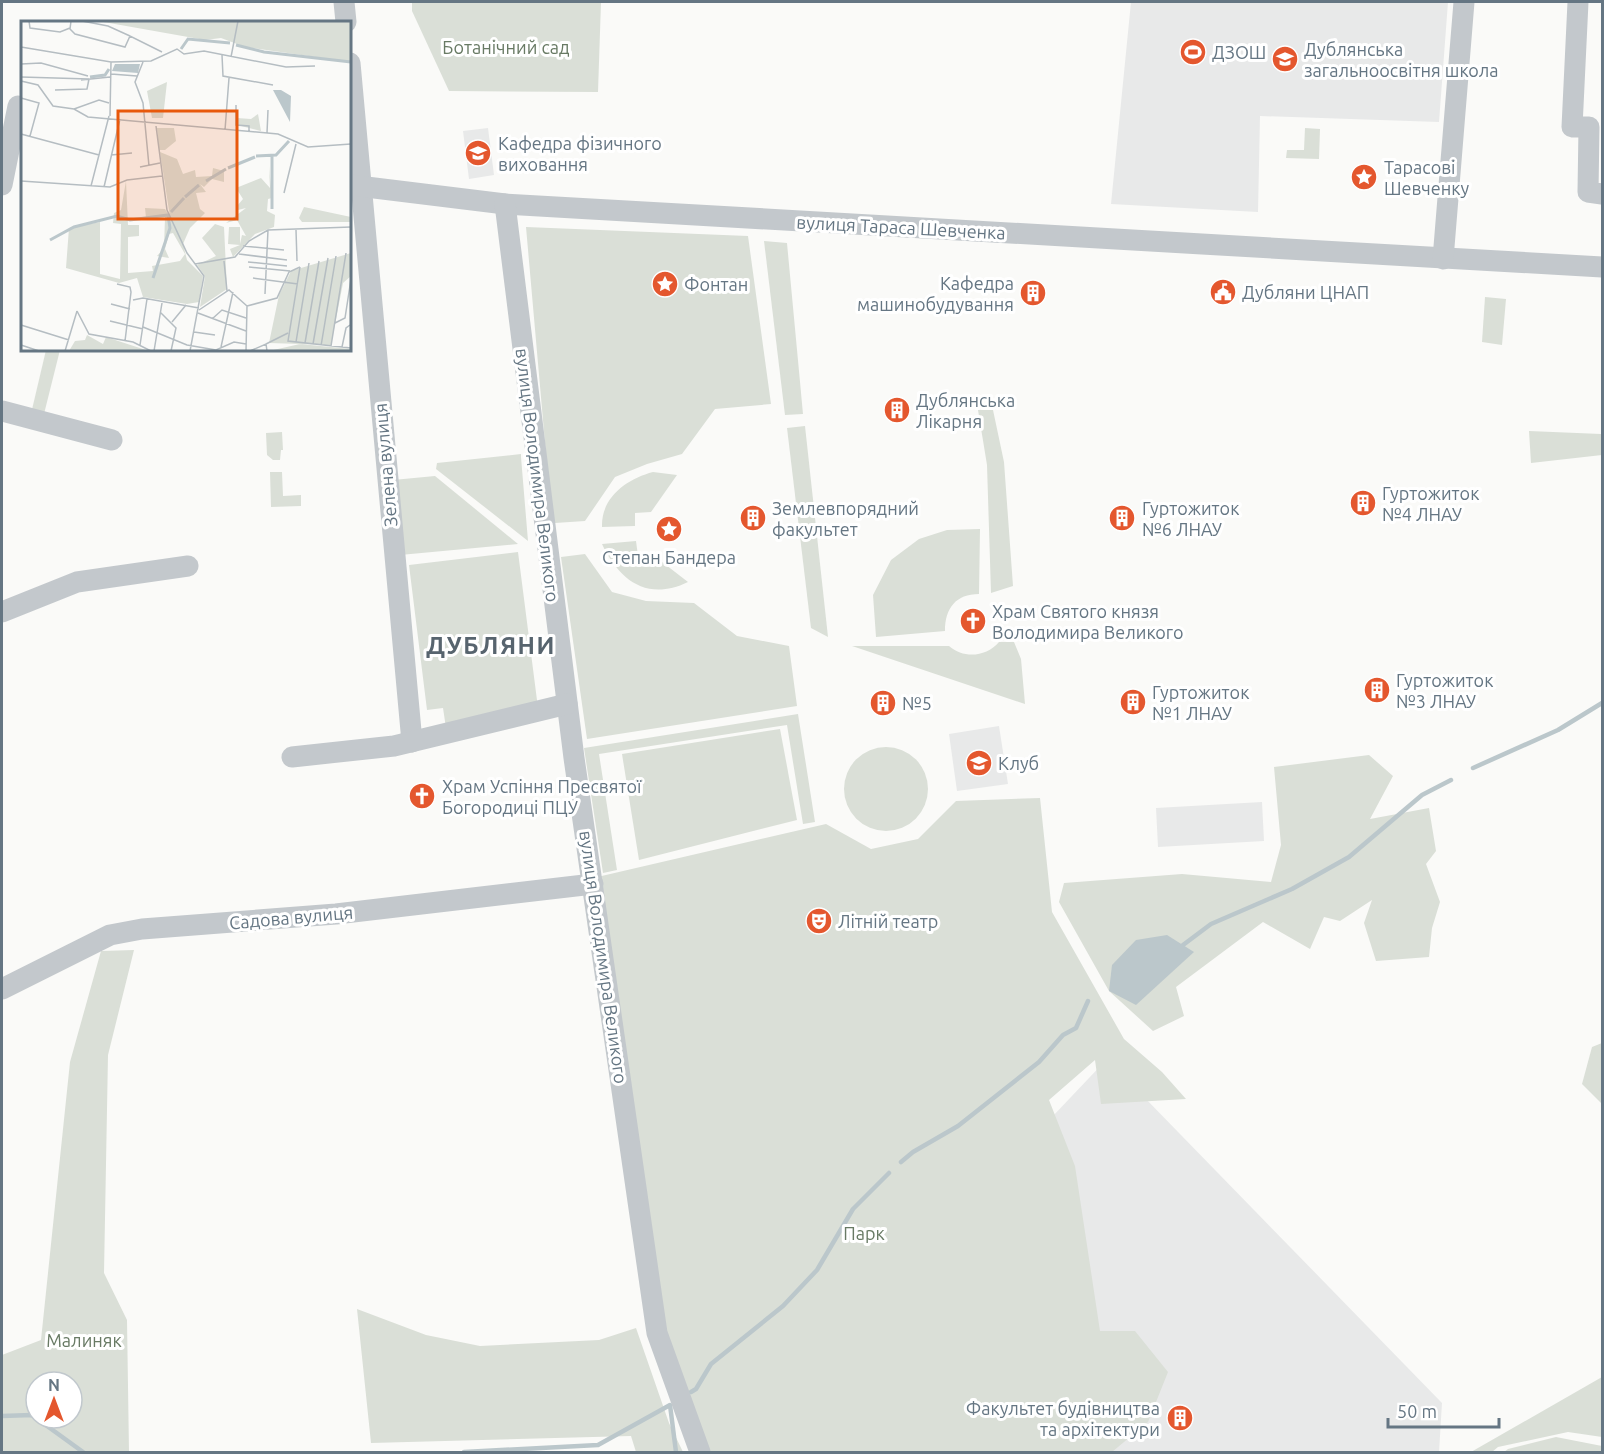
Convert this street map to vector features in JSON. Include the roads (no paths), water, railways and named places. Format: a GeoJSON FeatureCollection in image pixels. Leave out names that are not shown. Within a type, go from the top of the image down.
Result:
{"type":"FeatureCollection","features":[{"type":"Feature","properties":{"kind":"street"},"geometry":{"type":"LineString","coordinates":[[344,2],[346,21]]}},
{"type":"Feature","properties":{"kind":"street"},"geometry":{"type":"LineString","coordinates":[[1443,258],[1464,2]]}},
{"type":"Feature","properties":{"kind":"street"},"geometry":{"type":"LineString","coordinates":[[1578,2],[1572,127],[1589,127],[1588,192],[1602,194]]}},
{"type":"Feature","properties":{"kind":"street","name":"Зелена вулиця"},"geometry":{"type":"LineString","coordinates":[[351,88],[355,186],[412,742]]}},
{"type":"Feature","properties":{"kind":"street"},"geometry":{"type":"LineString","coordinates":[[2,185],[14,105]]}},
{"type":"Feature","properties":{"kind":"street","name":"вулиця Тараса Шевченка"},"geometry":{"type":"LineString","coordinates":[[355,186],[505,204],[1602,267]]}},
{"type":"Feature","properties":{"kind":"street","name":"вулиця Володимира Великого"},"geometry":{"type":"LineString","coordinates":[[505,204],[567,704],[657,1333],[700,1452]]}},
{"type":"Feature","properties":{"kind":"street"},"geometry":{"type":"LineString","coordinates":[[2,411],[112,440]]}},
{"type":"Feature","properties":{"kind":"street"},"geometry":{"type":"LineString","coordinates":[[2,612],[77,582],[188,566]]}},
{"type":"Feature","properties":{"kind":"street"},"geometry":{"type":"LineString","coordinates":[[292,757],[412,742],[567,704]]}},
{"type":"Feature","properties":{"kind":"street","name":"Садова вулиця"},"geometry":{"type":"LineString","coordinates":[[2,989],[110,935],[141,929],[336,914],[593,884]]}},
{"type":"Feature","properties":{"kind":"waterway"},"geometry":{"type":"LineString","coordinates":[[1473,768],[1558,730],[1602,703]]}},
{"type":"Feature","properties":{"kind":"waterway"},"geometry":{"type":"LineString","coordinates":[[1183,945],[1211,924],[1292,889],[1349,857],[1422,795],[1451,780]]}},
{"type":"Feature","properties":{"kind":"waterway"},"geometry":{"type":"LineString","coordinates":[[901,1162],[913,1152],[958,1126],[1039,1062],[1063,1035],[1076,1028],[1088,1001]]}},
{"type":"Feature","properties":{"kind":"waterway"},"geometry":{"type":"LineString","coordinates":[[691,1392],[696,1389],[711,1364],[783,1306],[817,1270],[853,1209],[889,1173]]}},
{"type":"Feature","properties":{"kind":"waterway"},"geometry":{"type":"LineString","coordinates":[[464,1452],[598,1445],[670,1405],[676,1452]]}},
{"type":"Feature","properties":{"kind":"waterway"},"geometry":{"type":"LineString","coordinates":[[2,1416],[24,1415]]}},
{"type":"Feature","properties":{"kind":"waterway"},"geometry":{"type":"LineString","coordinates":[[53,1430],[83,1452]]}},
{"type":"Feature","properties":{"kind":"place","name":"ДЗОШ"},"geometry":{"type":"Point","coordinates":[1193,52]}},
{"type":"Feature","properties":{"kind":"place","name":"Дублянська загальноосвітня школа"},"geometry":{"type":"Point","coordinates":[1285,59]}},
{"type":"Feature","properties":{"kind":"place","name":"Кафедра фізичного виховання"},"geometry":{"type":"Point","coordinates":[478,153]}},
{"type":"Feature","properties":{"kind":"place","name":"Тарасові Шевченку"},"geometry":{"type":"Point","coordinates":[1364,177]}},
{"type":"Feature","properties":{"kind":"place","name":"Фонтан"},"geometry":{"type":"Point","coordinates":[665,284]}},
{"type":"Feature","properties":{"kind":"place","name":"Дубляни ЦНАП"},"geometry":{"type":"Point","coordinates":[1223,292]}},
{"type":"Feature","properties":{"kind":"place","name":"Кафедра машинобудування"},"geometry":{"type":"Point","coordinates":[1033,293]}},
{"type":"Feature","properties":{"kind":"place","name":"Дублянська Лікарня"},"geometry":{"type":"Point","coordinates":[897,410]}},
{"type":"Feature","properties":{"kind":"place","name":"Гуртожиток №4 ЛНАУ"},"geometry":{"type":"Point","coordinates":[1363,503]}},
{"type":"Feature","properties":{"kind":"place","name":"Землевпорядний факультет"},"geometry":{"type":"Point","coordinates":[753,518]}},
{"type":"Feature","properties":{"kind":"place","name":"Гуртожиток №6 ЛНАУ"},"geometry":{"type":"Point","coordinates":[1122,518]}},
{"type":"Feature","properties":{"kind":"place","name":"Степан Бандера"},"geometry":{"type":"Point","coordinates":[669,529]}},
{"type":"Feature","properties":{"kind":"place","name":"Храм Святого князя Володимира Великого"},"geometry":{"type":"Point","coordinates":[973,621]}},
{"type":"Feature","properties":{"kind":"place","name":"Гуртожиток №3 ЛНАУ"},"geometry":{"type":"Point","coordinates":[1377,690]}},
{"type":"Feature","properties":{"kind":"place","name":"Гуртожиток №1 ЛНАУ"},"geometry":{"type":"Point","coordinates":[1133,702]}},
{"type":"Feature","properties":{"kind":"place","name":"№5"},"geometry":{"type":"Point","coordinates":[883,703]}},
{"type":"Feature","properties":{"kind":"place","name":"Клуб"},"geometry":{"type":"Point","coordinates":[979,763]}},
{"type":"Feature","properties":{"kind":"place","name":"Храм Успіння Пресвятої Богородиці ПЦУ"},"geometry":{"type":"Point","coordinates":[422,796]}},
{"type":"Feature","properties":{"kind":"place","name":"Літній театр"},"geometry":{"type":"Point","coordinates":[819,921]}},
{"type":"Feature","properties":{"kind":"place","name":"Факультет будівництва та архітектури"},"geometry":{"type":"Point","coordinates":[1180,1418]}},
{"type":"Feature","properties":{"kind":"district","name":"ДУБЛЯНИ"},"geometry":{"type":"Point","coordinates":[491,645]}},
{"type":"Feature","properties":{"kind":"park label","name":"Ботанічний сад"},"geometry":{"type":"Point","coordinates":[506,47]}},
{"type":"Feature","properties":{"kind":"park label","name":"Парк"},"geometry":{"type":"Point","coordinates":[864,1233]}},
{"type":"Feature","properties":{"kind":"park label","name":"Малиняк"},"geometry":{"type":"Point","coordinates":[84,1340]}}]}
